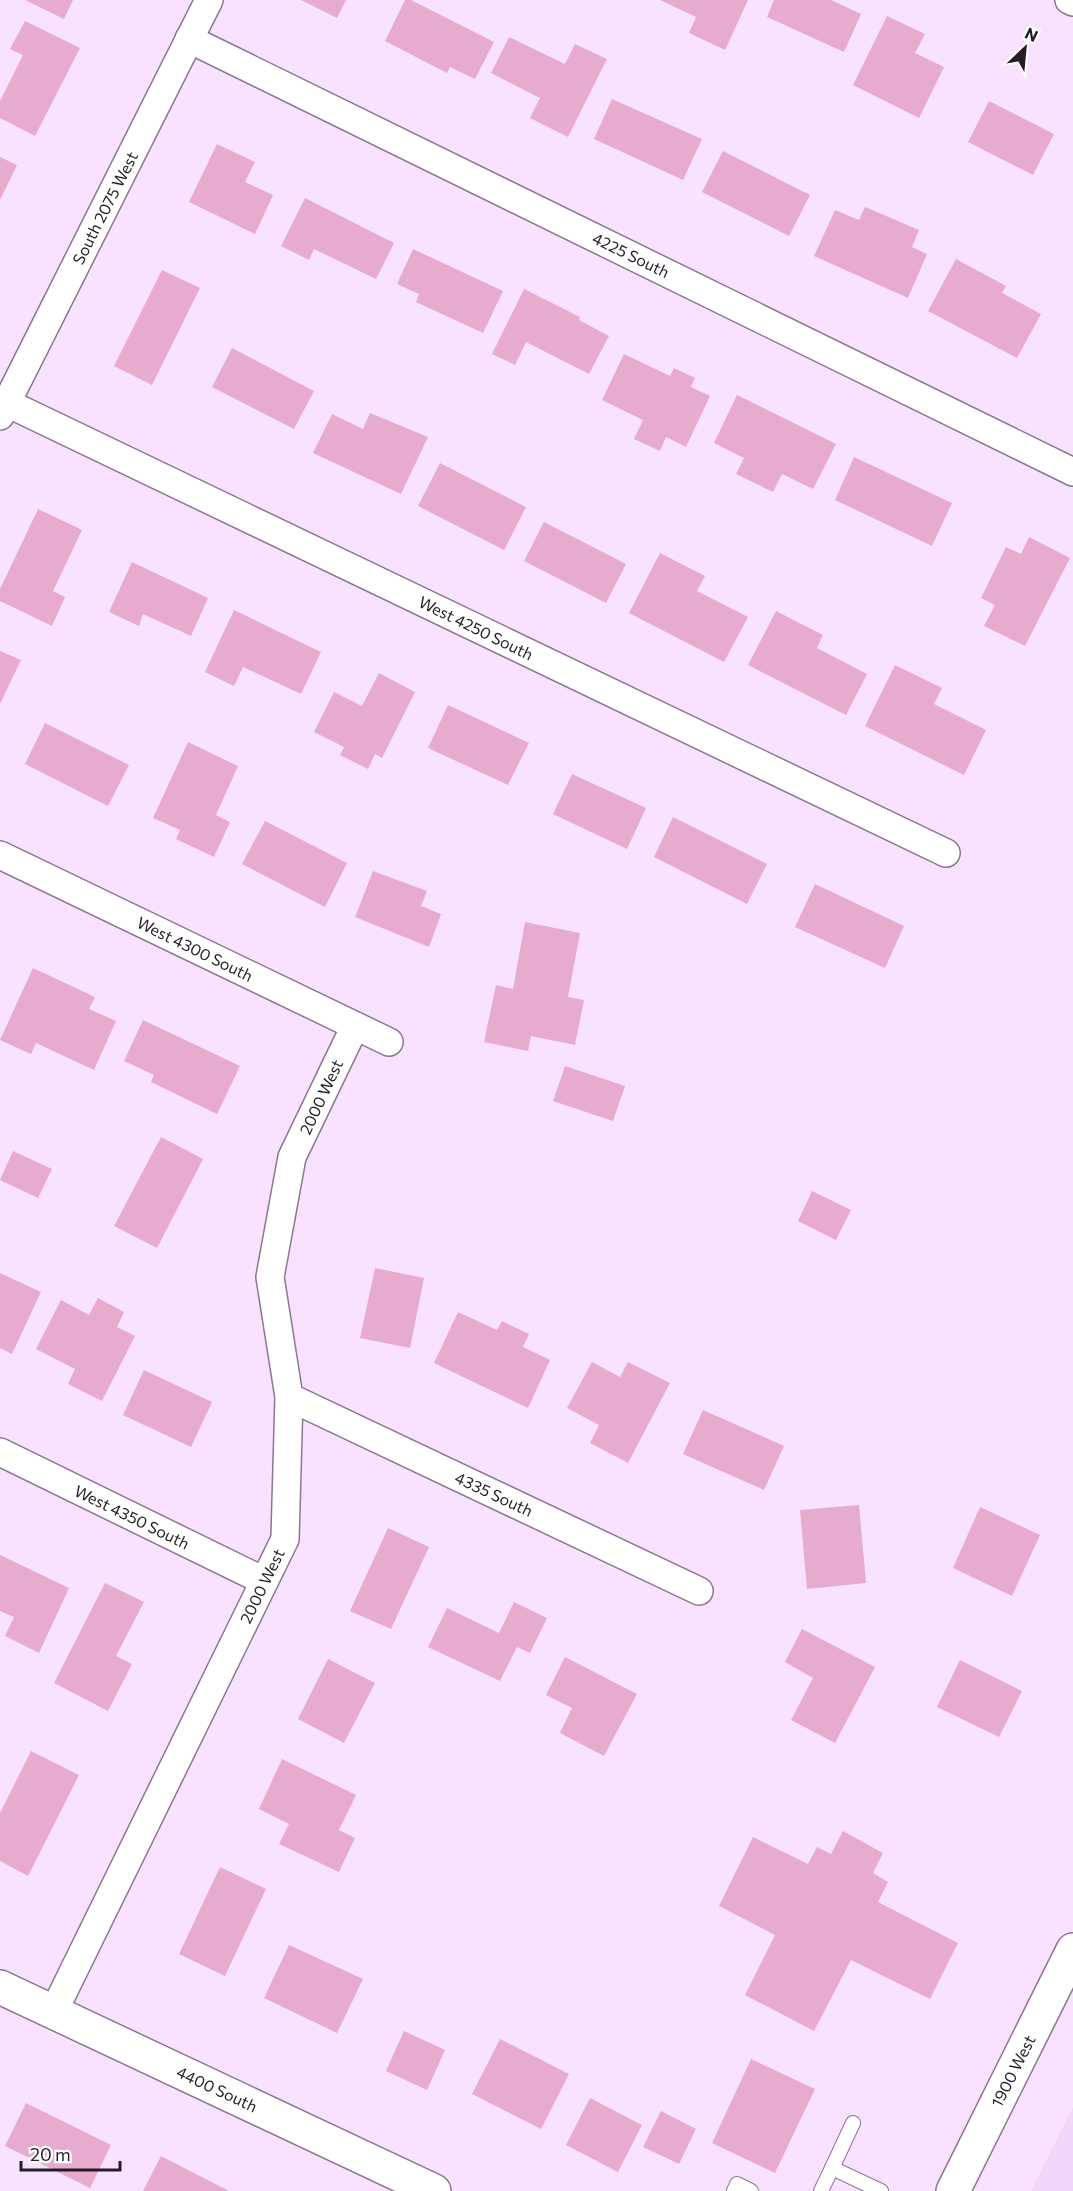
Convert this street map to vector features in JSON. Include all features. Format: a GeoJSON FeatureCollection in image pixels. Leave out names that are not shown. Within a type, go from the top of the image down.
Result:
{"type":"FeatureCollection","features":[{"type":"Feature","properties":{"kind":"street","name":"South 2075 West"},"geometry":{"type":"LineString","coordinates":[[3,410],[209,0]]}},
{"type":"Feature","properties":{"kind":"street"},"geometry":{"type":"LineString","coordinates":[[1069,0],[1073,2]]}},
{"type":"Feature","properties":{"kind":"street","name":"4225 South"},"geometry":{"type":"LineString","coordinates":[[189,39],[1073,472]]}},
{"type":"Feature","properties":{"kind":"street","name":"West 4250 South"},"geometry":{"type":"LineString","coordinates":[[3,410],[946,852]]}},
{"type":"Feature","properties":{"kind":"street","name":"West 4300 South"},"geometry":{"type":"LineString","coordinates":[[0,855],[390,1042]]}},
{"type":"Feature","properties":{"kind":"street","name":"2000 West"},"geometry":{"type":"LineString","coordinates":[[53,2013],[285,1539],[289,1397],[270,1277],[292,1157],[355,1026]]}},
{"type":"Feature","properties":{"kind":"street","name":"4335 South"},"geometry":{"type":"LineString","coordinates":[[289,1397],[699,1591]]}},
{"type":"Feature","properties":{"kind":"street","name":"West 4350 South"},"geometry":{"type":"LineString","coordinates":[[0,1452],[264,1581]]}},
{"type":"Feature","properties":{"kind":"street","name":"1900 West"},"geometry":{"type":"LineString","coordinates":[[953,2191],[1073,1950]]}},
{"type":"Feature","properties":{"kind":"street","name":"4400 South"},"geometry":{"type":"LineString","coordinates":[[0,1987],[434,2191]]}},
{"type":"Feature","properties":{"kind":"lane"},"geometry":{"type":"LineString","coordinates":[[821,2191],[853,2123]]}},
{"type":"Feature","properties":{"kind":"lane"},"geometry":{"type":"LineString","coordinates":[[832,2168],[881,2191]]}},
{"type":"Feature","properties":{"kind":"lane"},"geometry":{"type":"LineString","coordinates":[[734,2191],[737,2184],[751,2191]]}},
{"type":"Feature","properties":{"kind":"shaded area"},"geometry":{"type":"Polygon","coordinates":[[[1073,2107],[1073,2191],[1031,2191],[1073,2107]]]}},
{"type":"Feature","properties":{"kind":"building"},"geometry":{"type":"Polygon","coordinates":[[[25,0],[73,0],[64,19],[25,0]]]}},
{"type":"Feature","properties":{"kind":"building"},"geometry":{"type":"Polygon","coordinates":[[[301,0],[346,0],[337,18],[301,0]]]}},
{"type":"Feature","properties":{"kind":"building"},"geometry":{"type":"Polygon","coordinates":[[[405,0],[411,0],[494,42],[475,79],[450,67],[447,73],[385,41],[405,0]]]}},
{"type":"Feature","properties":{"kind":"building"},"geometry":{"type":"Polygon","coordinates":[[[660,0],[748,0],[725,50],[689,33],[696,17],[660,0]]]}},
{"type":"Feature","properties":{"kind":"building"},"geometry":{"type":"Polygon","coordinates":[[[774,0],[831,0],[861,14],[844,52],[767,17],[774,0]]]}},
{"type":"Feature","properties":{"kind":"building"},"geometry":{"type":"Polygon","coordinates":[[[887,16],[925,34],[915,53],[944,67],[919,118],[853,85],[887,16]]]}},
{"type":"Feature","properties":{"kind":"building"},"geometry":{"type":"Polygon","coordinates":[[[25,21],[80,48],[35,136],[0,118],[0,101],[23,55],[10,49],[25,21]]]}},
{"type":"Feature","properties":{"kind":"building"},"geometry":{"type":"Polygon","coordinates":[[[509,37],[565,64],[575,44],[607,59],[568,137],[530,118],[540,98],[491,73],[509,37]]]}},
{"type":"Feature","properties":{"kind":"building"},"geometry":{"type":"Polygon","coordinates":[[[612,99],[702,139],[683,180],[594,139],[612,99]]]}},
{"type":"Feature","properties":{"kind":"building"},"geometry":{"type":"Polygon","coordinates":[[[989,101],[1054,134],[1033,175],[968,142],[989,101]]]}},
{"type":"Feature","properties":{"kind":"building"},"geometry":{"type":"Polygon","coordinates":[[[217,144],[255,162],[245,182],[273,195],[255,234],[189,202],[217,144]]]}},
{"type":"Feature","properties":{"kind":"building"},"geometry":{"type":"Polygon","coordinates":[[[723,151],[810,195],[789,236],[702,192],[723,151]]]}},
{"type":"Feature","properties":{"kind":"building"},"geometry":{"type":"Polygon","coordinates":[[[0,157],[17,165],[0,200],[0,157]]]}},
{"type":"Feature","properties":{"kind":"building"},"geometry":{"type":"Polygon","coordinates":[[[305,198],[394,243],[376,279],[314,249],[309,260],[281,246],[305,198]]]}},
{"type":"Feature","properties":{"kind":"building"},"geometry":{"type":"Polygon","coordinates":[[[865,207],[919,230],[912,247],[927,254],[908,298],[814,256],[835,210],[859,220],[865,207]]]}},
{"type":"Feature","properties":{"kind":"building"},"geometry":{"type":"Polygon","coordinates":[[[413,249],[503,291],[483,333],[416,302],[419,294],[397,284],[413,249]]]}},
{"type":"Feature","properties":{"kind":"building"},"geometry":{"type":"Polygon","coordinates":[[[956,259],[1006,286],[1002,293],[1041,314],[1017,358],[928,311],[956,259]]]}},
{"type":"Feature","properties":{"kind":"building"},"geometry":{"type":"Polygon","coordinates":[[[162,270],[200,288],[152,385],[114,366],[162,270]]]}},
{"type":"Feature","properties":{"kind":"building"},"geometry":{"type":"Polygon","coordinates":[[[524,289],[580,317],[579,320],[609,336],[589,374],[526,342],[515,365],[492,354],[524,289]]]}},
{"type":"Feature","properties":{"kind":"building"},"geometry":{"type":"Polygon","coordinates":[[[232,348],[314,391],[294,429],[212,387],[232,348]]]}},
{"type":"Feature","properties":{"kind":"building"},"geometry":{"type":"Polygon","coordinates":[[[624,354],[670,376],[674,368],[695,378],[691,387],[710,396],[686,447],[666,437],[660,451],[634,439],[643,420],[602,400],[624,354]]]}},
{"type":"Feature","properties":{"kind":"building"},"geometry":{"type":"Polygon","coordinates":[[[737,395],[836,444],[813,489],[782,474],[773,492],[736,474],[744,458],[714,443],[737,395]]]}},
{"type":"Feature","properties":{"kind":"building"},"geometry":{"type":"Polygon","coordinates":[[[370,413],[428,437],[401,494],[313,453],[332,414],[363,429],[370,413]]]}},
{"type":"Feature","properties":{"kind":"building"},"geometry":{"type":"Polygon","coordinates":[[[854,457],[952,503],[932,546],[835,500],[854,457]]]}},
{"type":"Feature","properties":{"kind":"building"},"geometry":{"type":"Polygon","coordinates":[[[440,463],[526,507],[504,550],[418,506],[440,463]]]}},
{"type":"Feature","properties":{"kind":"building"},"geometry":{"type":"Polygon","coordinates":[[[38,509],[82,530],[53,591],[65,597],[52,626],[0,601],[0,589],[38,509]]]}},
{"type":"Feature","properties":{"kind":"building"},"geometry":{"type":"Polygon","coordinates":[[[544,522],[626,564],[606,603],[524,561],[544,522]]]}},
{"type":"Feature","properties":{"kind":"building"},"geometry":{"type":"Polygon","coordinates":[[[1029,537],[1070,558],[1025,646],[984,626],[995,605],[981,598],[1006,547],[1021,554],[1029,537]]]}},
{"type":"Feature","properties":{"kind":"building"},"geometry":{"type":"Polygon","coordinates":[[[660,553],[705,576],[697,591],[748,617],[724,662],[629,613],[660,553]]]}},
{"type":"Feature","properties":{"kind":"building"},"geometry":{"type":"Polygon","coordinates":[[[132,562],[208,598],[191,636],[143,614],[139,626],[109,612],[132,562]]]}},
{"type":"Feature","properties":{"kind":"building"},"geometry":{"type":"Polygon","coordinates":[[[234,610],[321,652],[301,694],[243,667],[234,686],[205,672],[234,610]]]}},
{"type":"Feature","properties":{"kind":"building"},"geometry":{"type":"Polygon","coordinates":[[[776,611],[823,635],[817,648],[867,674],[846,715],[748,665],[776,611]]]}},
{"type":"Feature","properties":{"kind":"building"},"geometry":{"type":"Polygon","coordinates":[[[0,651],[21,660],[0,704],[0,651]]]}},
{"type":"Feature","properties":{"kind":"building"},"geometry":{"type":"Polygon","coordinates":[[[895,665],[942,688],[934,704],[986,730],[964,775],[865,726],[895,665]]]}},
{"type":"Feature","properties":{"kind":"building"},"geometry":{"type":"Polygon","coordinates":[[[379,673],[415,692],[382,758],[375,754],[368,769],[340,755],[344,747],[314,732],[334,692],[362,706],[379,673]]]}},
{"type":"Feature","properties":{"kind":"building"},"geometry":{"type":"Polygon","coordinates":[[[448,705],[529,743],[508,785],[428,748],[448,705]]]}},
{"type":"Feature","properties":{"kind":"building"},"geometry":{"type":"Polygon","coordinates":[[[45,723],[129,765],[108,806],[25,764],[45,723]]]}},
{"type":"Feature","properties":{"kind":"building"},"geometry":{"type":"Polygon","coordinates":[[[188,742],[238,766],[216,815],[230,822],[214,857],[176,839],[180,830],[153,818],[188,742]]]}},
{"type":"Feature","properties":{"kind":"building"},"geometry":{"type":"Polygon","coordinates":[[[572,774],[646,808],[627,849],[553,814],[572,774]]]}},
{"type":"Feature","properties":{"kind":"building"},"geometry":{"type":"Polygon","coordinates":[[[673,817],[767,864],[747,904],[654,857],[673,817]]]}},
{"type":"Feature","properties":{"kind":"building"},"geometry":{"type":"Polygon","coordinates":[[[265,821],[347,863],[325,907],[242,864],[265,821]]]}},
{"type":"Feature","properties":{"kind":"building"},"geometry":{"type":"Polygon","coordinates":[[[373,871],[427,891],[421,906],[441,914],[429,947],[355,917],[373,871]]]}},
{"type":"Feature","properties":{"kind":"building"},"geometry":{"type":"Polygon","coordinates":[[[815,884],[904,926],[885,968],[795,927],[815,884]]]}},
{"type":"Feature","properties":{"kind":"building"},"geometry":{"type":"Polygon","coordinates":[[[525,922],[580,933],[568,997],[584,1000],[575,1045],[531,1036],[528,1051],[484,1042],[496,985],[513,989],[525,922]]]}},
{"type":"Feature","properties":{"kind":"building"},"geometry":{"type":"Polygon","coordinates":[[[33,968],[95,997],[89,1009],[116,1021],[94,1070],[36,1043],[31,1054],[0,1040],[33,968]]]}},
{"type":"Feature","properties":{"kind":"building"},"geometry":{"type":"Polygon","coordinates":[[[143,1020],[240,1066],[217,1114],[151,1082],[154,1075],[124,1061],[143,1020]]]}},
{"type":"Feature","properties":{"kind":"building"},"geometry":{"type":"Polygon","coordinates":[[[565,1066],[625,1086],[613,1121],[553,1101],[565,1066]]]}},
{"type":"Feature","properties":{"kind":"building"},"geometry":{"type":"Polygon","coordinates":[[[161,1137],[203,1159],[157,1248],[114,1226],[161,1137]]]}},
{"type":"Feature","properties":{"kind":"building"},"geometry":{"type":"Polygon","coordinates":[[[13,1151],[52,1169],[38,1198],[0,1180],[13,1151]]]}},
{"type":"Feature","properties":{"kind":"building"},"geometry":{"type":"Polygon","coordinates":[[[812,1191],[851,1210],[836,1240],[798,1221],[812,1191]]]}},
{"type":"Feature","properties":{"kind":"building"},"geometry":{"type":"Polygon","coordinates":[[[375,1268],[424,1278],[410,1348],[360,1338],[375,1268]]]}},
{"type":"Feature","properties":{"kind":"building"},"geometry":{"type":"Polygon","coordinates":[[[0,1273],[41,1292],[12,1354],[0,1348],[0,1273]]]}},
{"type":"Feature","properties":{"kind":"building"},"geometry":{"type":"Polygon","coordinates":[[[98,1298],[124,1312],[117,1327],[135,1336],[102,1401],[68,1384],[75,1369],[36,1349],[61,1300],[89,1315],[98,1298]]]}},
{"type":"Feature","properties":{"kind":"building"},"geometry":{"type":"Polygon","coordinates":[[[458,1312],[497,1330],[502,1321],[529,1334],[523,1347],[550,1360],[528,1408],[434,1363],[458,1312]]]}},
{"type":"Feature","properties":{"kind":"building"},"geometry":{"type":"Polygon","coordinates":[[[592,1362],[620,1377],[628,1362],[670,1383],[628,1463],[590,1443],[599,1425],[567,1408],[592,1362]]]}},
{"type":"Feature","properties":{"kind":"building"},"geometry":{"type":"Polygon","coordinates":[[[144,1370],[212,1402],[191,1447],[123,1415],[144,1370]]]}},
{"type":"Feature","properties":{"kind":"building"},"geometry":{"type":"Polygon","coordinates":[[[703,1410],[784,1446],[764,1490],[683,1454],[703,1410]]]}},
{"type":"Feature","properties":{"kind":"building"},"geometry":{"type":"Polygon","coordinates":[[[859,1505],[866,1583],[807,1589],[800,1510],[859,1505]]]}},
{"type":"Feature","properties":{"kind":"building"},"geometry":{"type":"Polygon","coordinates":[[[980,1507],[1040,1535],[1012,1596],[953,1568],[980,1507]]]}},
{"type":"Feature","properties":{"kind":"building"},"geometry":{"type":"Polygon","coordinates":[[[388,1528],[429,1547],[391,1629],[350,1611],[388,1528]]]}},
{"type":"Feature","properties":{"kind":"building"},"geometry":{"type":"Polygon","coordinates":[[[0,1555],[69,1588],[39,1653],[5,1636],[14,1617],[0,1611],[0,1555]]]}},
{"type":"Feature","properties":{"kind":"building"},"geometry":{"type":"Polygon","coordinates":[[[105,1583],[144,1602],[116,1656],[132,1664],[108,1711],[54,1683],[105,1583]]]}},
{"type":"Feature","properties":{"kind":"building"},"geometry":{"type":"Polygon","coordinates":[[[514,1602],[547,1618],[530,1653],[517,1647],[500,1681],[428,1647],[447,1608],[499,1633],[514,1602]]]}},
{"type":"Feature","properties":{"kind":"building"},"geometry":{"type":"Polygon","coordinates":[[[802,1629],[875,1667],[835,1743],[791,1720],[813,1678],[785,1662],[802,1629]]]}},
{"type":"Feature","properties":{"kind":"building"},"geometry":{"type":"Polygon","coordinates":[[[565,1657],[637,1694],[604,1756],[560,1733],[572,1708],[546,1695],[565,1657]]]}},
{"type":"Feature","properties":{"kind":"building"},"geometry":{"type":"Polygon","coordinates":[[[328,1659],[375,1683],[344,1743],[298,1719],[328,1659]]]}},
{"type":"Feature","properties":{"kind":"building"},"geometry":{"type":"Polygon","coordinates":[[[960,1660],[1022,1691],[999,1737],[937,1707],[960,1660]]]}},
{"type":"Feature","properties":{"kind":"building"},"geometry":{"type":"Polygon","coordinates":[[[31,1751],[79,1775],[28,1876],[0,1861],[0,1813],[31,1751]]]}},
{"type":"Feature","properties":{"kind":"building"},"geometry":{"type":"Polygon","coordinates":[[[282,1759],[356,1795],[339,1830],[355,1838],[339,1872],[279,1844],[289,1824],[259,1809],[282,1759]]]}},
{"type":"Feature","properties":{"kind":"building"},"geometry":{"type":"Polygon","coordinates":[[[843,1831],[883,1853],[873,1873],[888,1882],[878,1902],[958,1943],[930,1999],[851,1960],[814,2031],[745,1995],[775,1935],[719,1906],[753,1837],[808,1864],[817,1847],[831,1854],[843,1831]]]}},
{"type":"Feature","properties":{"kind":"building"},"geometry":{"type":"Polygon","coordinates":[[[220,1867],[266,1889],[225,1976],[179,1954],[220,1867]]]}},
{"type":"Feature","properties":{"kind":"building"},"geometry":{"type":"Polygon","coordinates":[[[289,1945],[363,1979],[337,2033],[264,1998],[289,1945]]]}},
{"type":"Feature","properties":{"kind":"building"},"geometry":{"type":"Polygon","coordinates":[[[404,2031],[445,2050],[427,2090],[386,2071],[404,2031]]]}},
{"type":"Feature","properties":{"kind":"building"},"geometry":{"type":"Polygon","coordinates":[[[500,2039],[569,2074],[541,2129],[472,2094],[500,2039]]]}},
{"type":"Feature","properties":{"kind":"building"},"geometry":{"type":"Polygon","coordinates":[[[751,2059],[815,2089],[775,2173],[712,2143],[751,2059]]]}},
{"type":"Feature","properties":{"kind":"building"},"geometry":{"type":"Polygon","coordinates":[[[590,2098],[642,2125],[618,2172],[566,2145],[590,2098]]]}},
{"type":"Feature","properties":{"kind":"building"},"geometry":{"type":"Polygon","coordinates":[[[26,2103],[111,2145],[90,2188],[5,2146],[26,2103]]]}},
{"type":"Feature","properties":{"kind":"building"},"geometry":{"type":"Polygon","coordinates":[[[661,2111],[696,2129],[679,2164],[643,2147],[661,2111]]]}},
{"type":"Feature","properties":{"kind":"building"},"geometry":{"type":"Polygon","coordinates":[[[161,2156],[229,2191],[143,2191],[161,2156]]]}}]}
